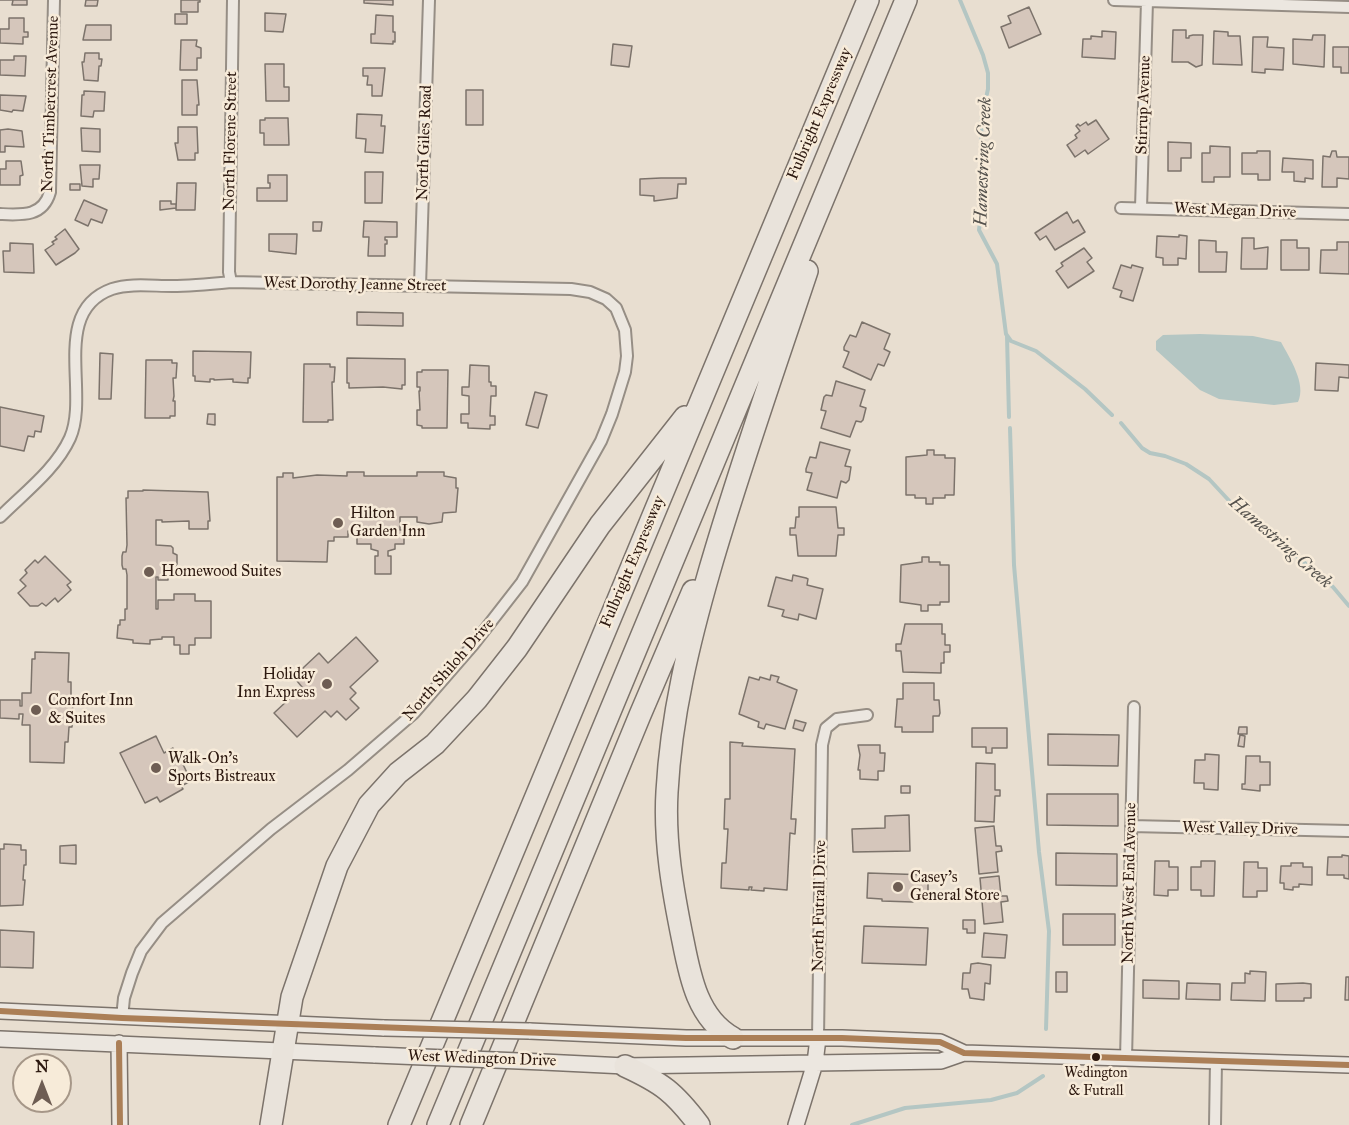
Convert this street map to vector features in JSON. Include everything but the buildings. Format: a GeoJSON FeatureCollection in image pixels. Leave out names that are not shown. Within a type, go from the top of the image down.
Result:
{"type":"FeatureCollection","features":[{"type":"Feature","properties":{"kind":"highway","name":"Fulbright Expressway"},"geometry":{"type":"LineString","coordinates":[[399,1125],[868,0]]}},
{"type":"Feature","properties":{"kind":"highway"},"geometry":{"type":"LineString","coordinates":[[438,1125],[906,0]]}},
{"type":"Feature","properties":{"kind":"highway"},"geometry":{"type":"LineString","coordinates":[[733,1038],[720,1031],[708,1017],[698,997],[690,975],[673,888],[669,856],[667,794],[677,703],[688,646],[723,525],[860,108]]}},
{"type":"Feature","properties":{"kind":"highway"},"geometry":{"type":"LineString","coordinates":[[271,1125],[292,997],[313,930],[337,866],[369,805],[399,773],[435,744],[477,699],[523,639],[600,525],[703,395]]}},
{"type":"Feature","properties":{"kind":"highway"},"geometry":{"type":"LineString","coordinates":[[471,1125],[640,715],[723,525]]}},
{"type":"Feature","properties":{"kind":"highway"},"geometry":{"type":"LineString","coordinates":[[626,1066],[657,1081],[680,1100],[699,1125]]}},
{"type":"Feature","properties":{"kind":"main road","name":"West Wedington Drive"},"geometry":{"type":"LineString","coordinates":[[0,1011],[384,1028],[529,1031],[576,1035],[940,1042],[964,1053]]}},
{"type":"Feature","properties":{"kind":"main road","name":"North Futrall Drive"},"geometry":{"type":"LineString","coordinates":[[796,1125],[815,1063],[818,1038]]}},
{"type":"Feature","properties":{"kind":"main road","name":"West Wedington Drive"},"geometry":{"type":"LineString","coordinates":[[0,1039],[626,1066],[941,1061],[964,1053],[1349,1065]]}},
{"type":"Feature","properties":{"kind":"main road"},"geometry":{"type":"LineString","coordinates":[[119,1043],[120,1125]]}},
{"type":"Feature","properties":{"kind":"street","name":"North Timbercrest Avenue"},"geometry":{"type":"LineString","coordinates":[[0,214],[25,215],[42,207],[50,192],[54,0]]}},
{"type":"Feature","properties":{"kind":"street","name":"North Florene Street"},"geometry":{"type":"LineString","coordinates":[[231,282],[229,272],[234,0]]}},
{"type":"Feature","properties":{"kind":"street","name":"North Giles Road"},"geometry":{"type":"LineString","coordinates":[[420,286],[429,0]]}},
{"type":"Feature","properties":{"kind":"street"},"geometry":{"type":"LineString","coordinates":[[1114,0],[1349,7]]}},
{"type":"Feature","properties":{"kind":"street","name":"Stirrup Avenue"},"geometry":{"type":"LineString","coordinates":[[1141,208],[1147,1]]}},
{"type":"Feature","properties":{"kind":"street","name":"West Megan Drive"},"geometry":{"type":"LineString","coordinates":[[1121,208],[1349,214]]}},
{"type":"Feature","properties":{"kind":"street","name":"West Dorothy Jeanne Street"},"geometry":{"type":"LineString","coordinates":[[0,517],[57,460],[70,438],[76,416],[77,330],[80,318],[93,300],[110,290],[120,287],[185,286],[231,282],[571,289],[590,292],[606,298],[616,308]]}},
{"type":"Feature","properties":{"kind":"street","name":"North Shiloh Drive"},"geometry":{"type":"LineString","coordinates":[[122,1018],[132,973],[141,951],[162,923],[271,829],[348,770],[408,719],[458,663],[522,582],[601,441],[612,414],[625,372],[627,356],[625,330],[616,308]]}},
{"type":"Feature","properties":{"kind":"street","name":"North West End Avenue"},"geometry":{"type":"LineString","coordinates":[[1126,1059],[1134,707]]}},
{"type":"Feature","properties":{"kind":"street","name":"North Futrall Drive"},"geometry":{"type":"LineString","coordinates":[[818,1038],[822,745],[826,728],[837,719],[867,715]]}},
{"type":"Feature","properties":{"kind":"street","name":"West Valley Drive"},"geometry":{"type":"LineString","coordinates":[[1131,826],[1349,831]]}},
{"type":"Feature","properties":{"kind":"street"},"geometry":{"type":"LineString","coordinates":[[1215,1125],[1216,1061]]}},
{"type":"Feature","properties":{"kind":"shaded area"},"geometry":{"type":"Polygon","coordinates":[[[1163,335],[1253,336],[1281,342],[1299,379],[1298,402],[1274,405],[1219,399],[1200,390],[1156,350],[1156,341],[1163,335]]]}},
{"type":"Feature","properties":{"kind":"waterway","name":"Hamestring Creek"},"geometry":{"type":"LineString","coordinates":[[960,0],[988,73],[988,89],[981,121],[983,196],[979,230],[997,264],[1006,334],[1011,341],[1036,351],[1085,389],[1112,415]]}},
{"type":"Feature","properties":{"kind":"waterway"},"geometry":{"type":"LineString","coordinates":[[1007,336],[1009,417]]}},
{"type":"Feature","properties":{"kind":"waterway","name":"Hamestring Creek"},"geometry":{"type":"LineString","coordinates":[[1121,423],[1142,448],[1150,453],[1186,464],[1209,479],[1234,506],[1259,524],[1333,587],[1349,606]]}},
{"type":"Feature","properties":{"kind":"waterway"},"geometry":{"type":"LineString","coordinates":[[1010,428],[1014,565],[1039,852],[1049,931],[1046,1029]]}},
{"type":"Feature","properties":{"kind":"waterway"},"geometry":{"type":"LineString","coordinates":[[852,1125],[905,1108],[991,1100],[1017,1093],[1043,1076]]}},
{"type":"Feature","properties":{"kind":"transit line"},"geometry":{"type":"LineString","coordinates":[[0,1011],[122,1018],[686,1038],[842,1038],[940,1042],[964,1053],[1349,1065]]}},
{"type":"Feature","properties":{"kind":"transit line"},"geometry":{"type":"LineString","coordinates":[[119,1043],[120,1125]]}},
{"type":"Feature","properties":{"kind":"place","name":"Hilton Garden Inn"},"geometry":{"type":"Point","coordinates":[338,523]}},
{"type":"Feature","properties":{"kind":"place","name":"Homewood Suites"},"geometry":{"type":"Point","coordinates":[149,572]}},
{"type":"Feature","properties":{"kind":"place","name":"Holiday Inn Express"},"geometry":{"type":"Point","coordinates":[327,684]}},
{"type":"Feature","properties":{"kind":"place","name":"Comfort Inn & Suites"},"geometry":{"type":"Point","coordinates":[36,710]}},
{"type":"Feature","properties":{"kind":"place","name":"Walk-On's Sports Bistreaux"},"geometry":{"type":"Point","coordinates":[156,768]}},
{"type":"Feature","properties":{"kind":"place","name":"Casey's General Store"},"geometry":{"type":"Point","coordinates":[898,887]}},
{"type":"Feature","properties":{"kind":"place","name":"Wedington & Futrall"},"geometry":{"type":"Point","coordinates":[1096,1057]}}]}
